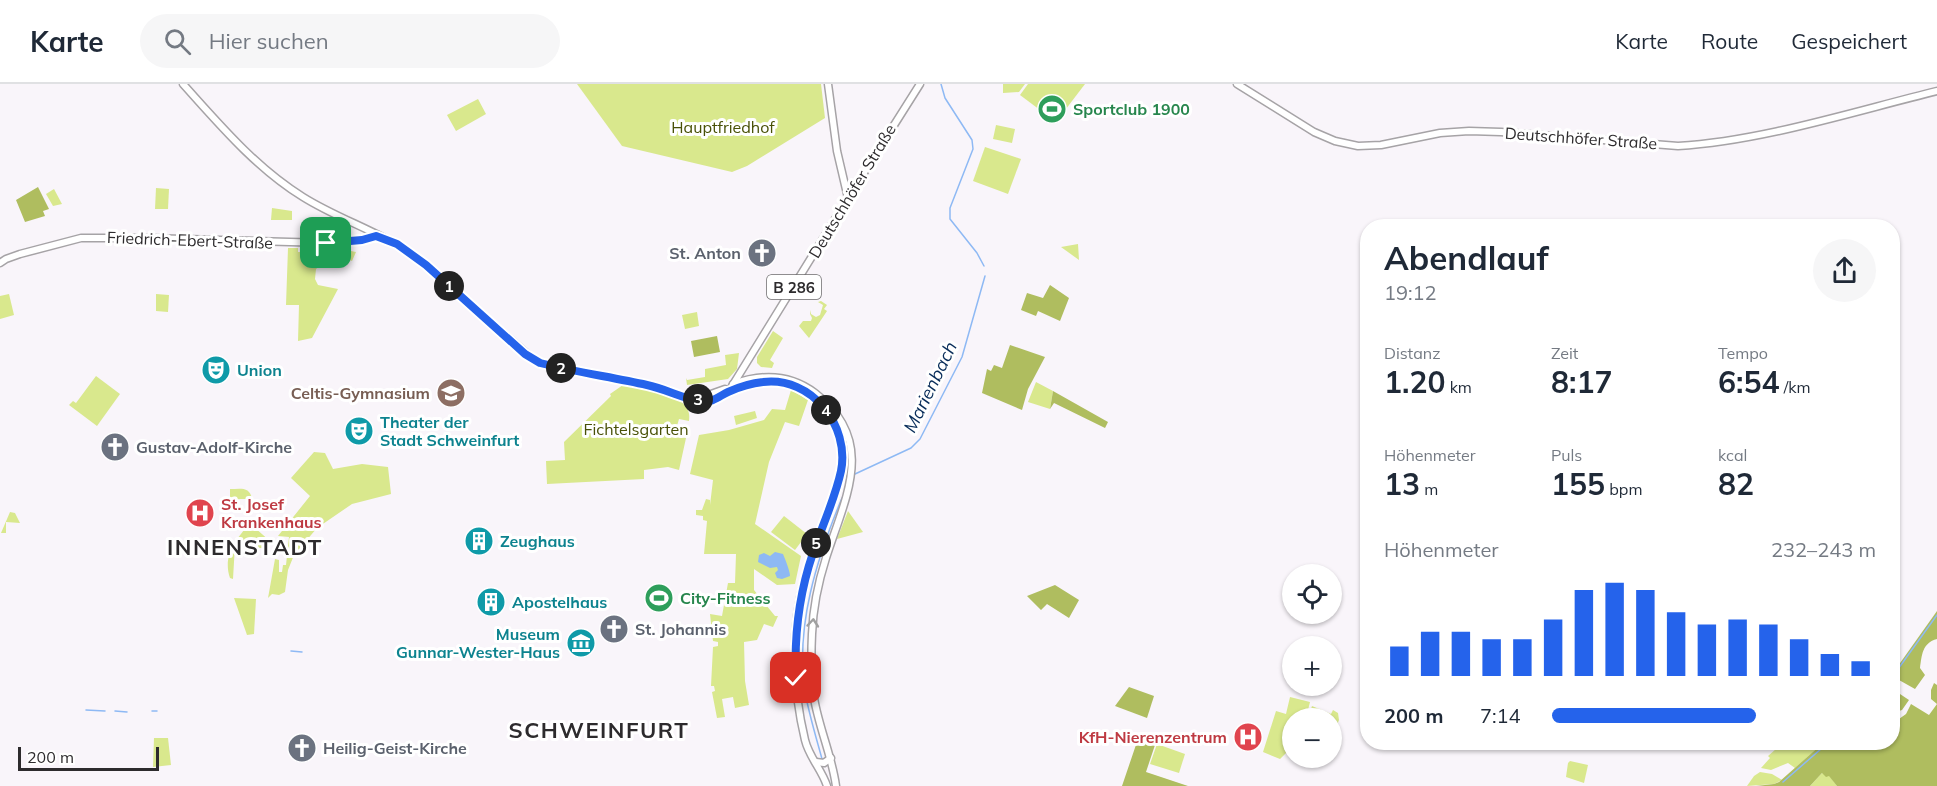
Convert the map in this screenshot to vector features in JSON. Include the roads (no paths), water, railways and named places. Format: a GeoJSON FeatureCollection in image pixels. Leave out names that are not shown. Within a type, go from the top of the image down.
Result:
{"type":"FeatureCollection","features":[{"type":"Feature","properties":{"kind":"main road"},"geometry":{"type":"LineString","coordinates":[[183,84],[237,142],[285,185],[315,204],[368,229],[376,236],[397,244],[417,258],[525,354],[536,361],[653,386],[707,402],[729,391],[772,381],[798,388],[812,396],[829,413],[840,440],[842,463],[836,489],[804,582],[796,639],[796,678],[806,745],[826,786]]}},
{"type":"Feature","properties":{"kind":"main road"},"geometry":{"type":"LineString","coordinates":[[828,84],[837,151],[848,198]]}},
{"type":"Feature","properties":{"kind":"main road","name":"Deutschhöfer Straße"},"geometry":{"type":"LineString","coordinates":[[729,391],[920,84]]}},
{"type":"Feature","properties":{"kind":"main road","name":"Deutschhöfer Straße"},"geometry":{"type":"LineString","coordinates":[[1237,84],[1314,132],[1335,141],[1358,146],[1380,145],[1440,133],[1469,131],[1678,146],[1695,145],[1786,128],[1937,91]]}},
{"type":"Feature","properties":{"kind":"main road","name":"Friedrich-Ebert-Straße"},"geometry":{"type":"LineString","coordinates":[[2,260],[89,237],[317,243],[362,240],[376,236]]}},
{"type":"Feature","properties":{"kind":"main road"},"geometry":{"type":"LineString","coordinates":[[697,399],[748,379],[769,377],[786,379],[818,395],[840,418],[849,438],[852,453],[848,494],[819,581],[813,620],[814,698],[831,758],[836,786]]}},
{"type":"Feature","properties":{"kind":"main road"},"geometry":{"type":"LineString","coordinates":[[836,489],[848,494]]}},
{"type":"Feature","properties":{"kind":"main road"},"geometry":{"type":"LineString","coordinates":[[816,762],[824,763],[831,758]]}},
{"type":"Feature","properties":{"kind":"water"},"geometry":{"type":"Polygon","coordinates":[[[775,552],[783,554],[790,576],[777,578],[775,573],[778,570],[777,567],[770,568],[758,562],[759,555],[764,553],[770,556],[775,552]]]}},
{"type":"Feature","properties":{"kind":"waterway","name":"Marienbach"},"geometry":{"type":"LineString","coordinates":[[941,84],[945,98],[972,140],[973,149],[950,208],[950,219],[977,253],[984,266]]}},
{"type":"Feature","properties":{"kind":"waterway","name":"Marienbach"},"geometry":{"type":"LineString","coordinates":[[855,474],[911,448],[920,439],[962,357],[985,276]]}},
{"type":"Feature","properties":{"kind":"waterway","name":"Marienbach"},"geometry":{"type":"LineString","coordinates":[[822,759],[805,692],[803,642],[810,593],[824,544],[842,498]]}},
{"type":"Feature","properties":{"kind":"waterway"},"geometry":{"type":"LineString","coordinates":[[1900,666],[1937,615]]}},
{"type":"Feature","properties":{"kind":"waterway"},"geometry":{"type":"LineString","coordinates":[[291,651],[302,652]]}},
{"type":"Feature","properties":{"kind":"waterway"},"geometry":{"type":"LineString","coordinates":[[86,710],[105,711]]}},
{"type":"Feature","properties":{"kind":"waterway"},"geometry":{"type":"LineString","coordinates":[[115,711],[127,712]]}},
{"type":"Feature","properties":{"kind":"waterway"},"geometry":{"type":"LineString","coordinates":[[152,711],[157,711]]}},
{"type":"Feature","properties":{"kind":"waterway"},"geometry":{"type":"LineString","coordinates":[[1783,782],[1820,750]]}},
{"type":"Feature","properties":{"kind":"place","name":"Sportclub 1900"},"geometry":{"type":"Point","coordinates":[1052,109]}},
{"type":"Feature","properties":{"kind":"place","name":"St. Anton"},"geometry":{"type":"Point","coordinates":[762,253]}},
{"type":"Feature","properties":{"kind":"place","name":"Union"},"geometry":{"type":"Point","coordinates":[216,370]}},
{"type":"Feature","properties":{"kind":"place","name":"Celtis-Gymnasium"},"geometry":{"type":"Point","coordinates":[451,393]}},
{"type":"Feature","properties":{"kind":"place","name":"Theater der Stadt Schweinfurt"},"geometry":{"type":"Point","coordinates":[359,431]}},
{"type":"Feature","properties":{"kind":"place","name":"Gustav-Adolf-Kirche"},"geometry":{"type":"Point","coordinates":[115,447]}},
{"type":"Feature","properties":{"kind":"place","name":"St. Josef Krankenhaus"},"geometry":{"type":"Point","coordinates":[200,513]}},
{"type":"Feature","properties":{"kind":"place","name":"Zeughaus"},"geometry":{"type":"Point","coordinates":[479,541]}},
{"type":"Feature","properties":{"kind":"place","name":"City-Fitness"},"geometry":{"type":"Point","coordinates":[659,598]}},
{"type":"Feature","properties":{"kind":"place","name":"Apostelhaus"},"geometry":{"type":"Point","coordinates":[491,602]}},
{"type":"Feature","properties":{"kind":"place","name":"St. Johannis"},"geometry":{"type":"Point","coordinates":[614,629]}},
{"type":"Feature","properties":{"kind":"place","name":"Museum Gunnar-Wester-Haus"},"geometry":{"type":"Point","coordinates":[581,643]}},
{"type":"Feature","properties":{"kind":"place","name":"KfH-Nierenzentrum"},"geometry":{"type":"Point","coordinates":[1248,737]}},
{"type":"Feature","properties":{"kind":"place","name":"Heilig-Geist-Kirche"},"geometry":{"type":"Point","coordinates":[302,748]}},
{"type":"Feature","properties":{"kind":"district","name":"INNENSTADT"},"geometry":{"type":"Point","coordinates":[245,547]}},
{"type":"Feature","properties":{"kind":"district","name":"SCHWEINFURT"},"geometry":{"type":"Point","coordinates":[599,730]}},
{"type":"Feature","properties":{"kind":"park label","name":"Hauptfriedhof"},"geometry":{"type":"Point","coordinates":[723,127]}},
{"type":"Feature","properties":{"kind":"park label","name":"Fichtelsgarten"},"geometry":{"type":"Point","coordinates":[636,429]}}]}
